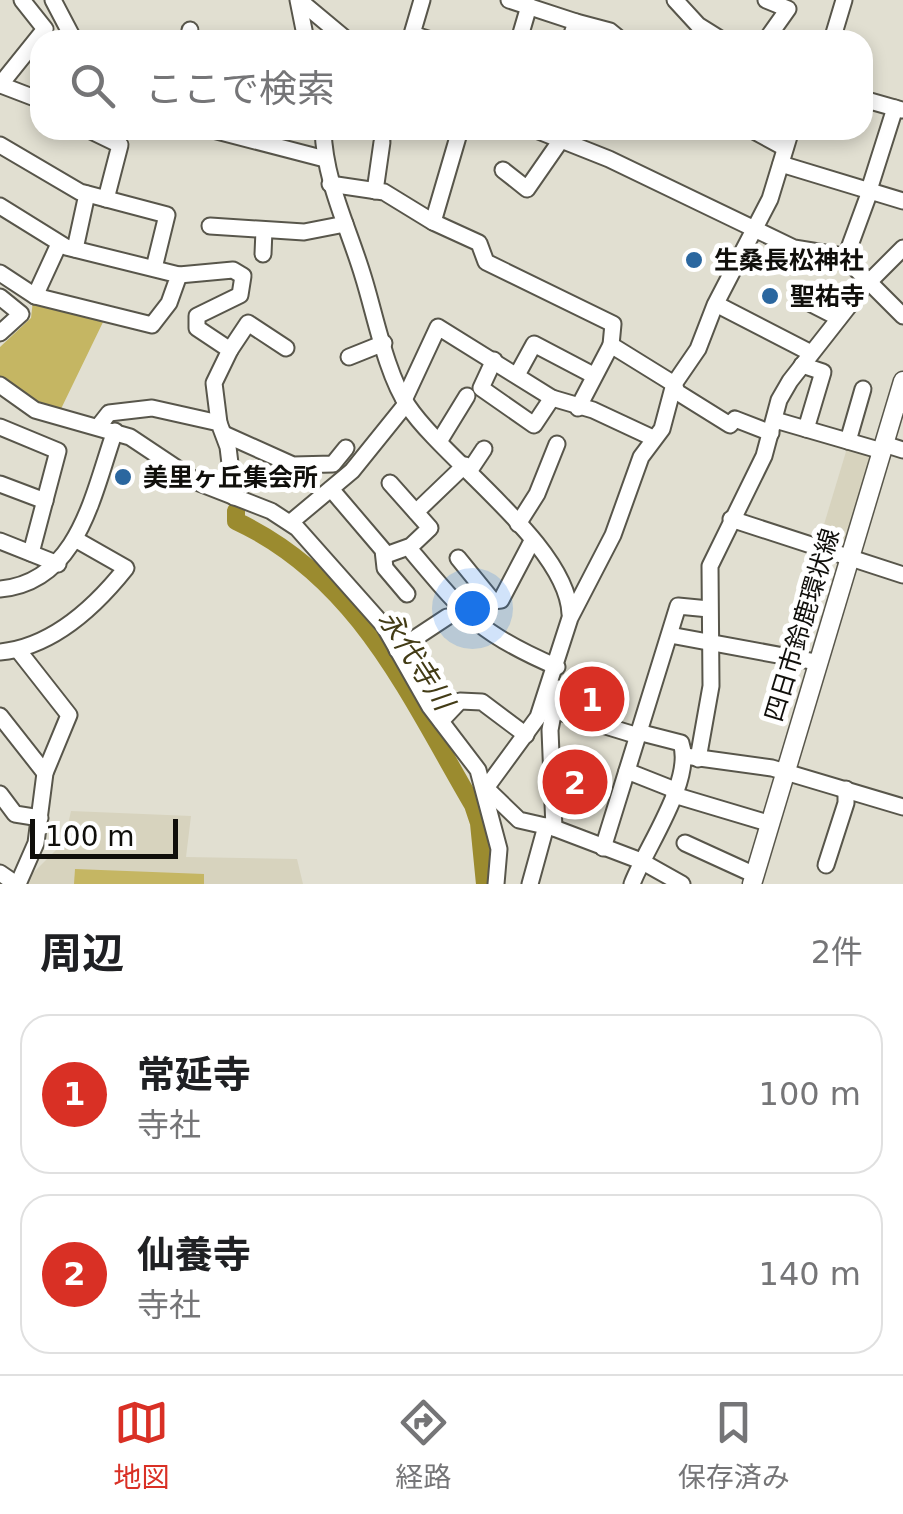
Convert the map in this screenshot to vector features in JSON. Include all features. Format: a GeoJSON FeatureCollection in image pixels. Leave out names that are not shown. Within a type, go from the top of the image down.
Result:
{"type":"FeatureCollection","features":[{"type":"Feature","properties":{"kind":"main road","name":"四日市鈴鹿環状線"},"geometry":{"type":"LineString","coordinates":[[750,876],[812,661],[903,381]]}},
{"type":"Feature","properties":{"kind":"street"},"geometry":{"type":"LineString","coordinates":[[22,0],[44,30]]}},
{"type":"Feature","properties":{"kind":"street"},"geometry":{"type":"LineString","coordinates":[[54,0],[69,30]]}},
{"type":"Feature","properties":{"kind":"street"},"geometry":{"type":"LineString","coordinates":[[298,0],[304,30]]}},
{"type":"Feature","properties":{"kind":"street"},"geometry":{"type":"LineString","coordinates":[[298,0],[335,30]]}},
{"type":"Feature","properties":{"kind":"street"},"geometry":{"type":"LineString","coordinates":[[413,30],[422,0]]}},
{"type":"Feature","properties":{"kind":"street"},"geometry":{"type":"LineString","coordinates":[[509,0],[610,30]]}},
{"type":"Feature","properties":{"kind":"street"},"geometry":{"type":"LineString","coordinates":[[552,14],[563,0]]}},
{"type":"Feature","properties":{"kind":"street"},"geometry":{"type":"LineString","coordinates":[[675,0],[706,30]]}},
{"type":"Feature","properties":{"kind":"street"},"geometry":{"type":"LineString","coordinates":[[766,0],[788,9],[773,30]]}},
{"type":"Feature","properties":{"kind":"street"},"geometry":{"type":"LineString","coordinates":[[835,30],[844,0]]}},
{"type":"Feature","properties":{"kind":"street"},"geometry":{"type":"LineString","coordinates":[[522,30],[529,6]]}},
{"type":"Feature","properties":{"kind":"street"},"geometry":{"type":"LineString","coordinates":[[573,30],[576,22]]}},
{"type":"Feature","properties":{"kind":"street"},"geometry":{"type":"LineString","coordinates":[[30,48],[0,85],[30,96]]}},
{"type":"Feature","properties":{"kind":"street"},"geometry":{"type":"LineString","coordinates":[[845,259],[899,109],[873,102]]}},
{"type":"Feature","properties":{"kind":"street"},"geometry":{"type":"LineString","coordinates":[[106,199],[120,144],[111,140]]}},
{"type":"Feature","properties":{"kind":"street"},"geometry":{"type":"LineString","coordinates":[[277,140],[324,158]]}},
{"type":"Feature","properties":{"kind":"street"},"geometry":{"type":"LineString","coordinates":[[323,140],[330,184],[405,402],[532,541],[569,597],[570,618]]}},
{"type":"Feature","properties":{"kind":"street"},"geometry":{"type":"LineString","coordinates":[[433,222],[457,140]]}},
{"type":"Feature","properties":{"kind":"street"},"geometry":{"type":"LineString","coordinates":[[503,170],[527,189],[561,140],[794,248],[845,259],[903,316]]}},
{"type":"Feature","properties":{"kind":"street"},"geometry":{"type":"LineString","coordinates":[[764,140],[783,156],[903,201]]}},
{"type":"Feature","properties":{"kind":"street"},"geometry":{"type":"LineString","coordinates":[[486,788],[526,734],[559,660],[570,618],[613,536],[628,485],[653,438],[662,429],[674,384],[698,349],[716,304],[755,230],[788,140]]}},
{"type":"Feature","properties":{"kind":"street"},"geometry":{"type":"LineString","coordinates":[[375,191],[382,142]]}},
{"type":"Feature","properties":{"kind":"street"},"geometry":{"type":"LineString","coordinates":[[0,145],[87,194],[167,214],[154,268]]}},
{"type":"Feature","properties":{"kind":"street"},"geometry":{"type":"LineString","coordinates":[[330,184],[375,191],[479,242],[486,262],[612,324],[612,344],[578,408]]}},
{"type":"Feature","properties":{"kind":"street"},"geometry":{"type":"LineString","coordinates":[[35,296],[67,247],[87,194]]}},
{"type":"Feature","properties":{"kind":"street"},"geometry":{"type":"LineString","coordinates":[[0,206],[67,247],[179,275],[233,270],[244,276],[240,295],[198,316],[197,328],[230,350]]}},
{"type":"Feature","properties":{"kind":"street"},"geometry":{"type":"LineString","coordinates":[[210,226],[304,232],[345,224]]}},
{"type":"Feature","properties":{"kind":"street"},"geometry":{"type":"LineString","coordinates":[[263,254],[264,230]]}},
{"type":"Feature","properties":{"kind":"street"},"geometry":{"type":"LineString","coordinates":[[632,884],[692,758],[709,712],[710,566],[764,456],[780,400],[839,318],[903,248]]}},
{"type":"Feature","properties":{"kind":"street"},"geometry":{"type":"LineString","coordinates":[[0,273],[35,296],[152,325],[169,303],[179,275]]}},
{"type":"Feature","properties":{"kind":"street"},"geometry":{"type":"LineString","coordinates":[[798,296],[839,318]]}},
{"type":"Feature","properties":{"kind":"street"},"geometry":{"type":"LineString","coordinates":[[0,297],[21,314],[0,333]]}},
{"type":"Feature","properties":{"kind":"street"},"geometry":{"type":"LineString","coordinates":[[716,304],[823,372],[806,429]]}},
{"type":"Feature","properties":{"kind":"street"},"geometry":{"type":"LineString","coordinates":[[234,497],[214,383],[248,323],[286,348]]}},
{"type":"Feature","properties":{"kind":"street"},"geometry":{"type":"LineString","coordinates":[[291,522],[352,471],[405,402],[438,327],[552,398],[593,410],[653,438]]}},
{"type":"Feature","properties":{"kind":"street"},"geometry":{"type":"LineString","coordinates":[[349,357],[384,343]]}},
{"type":"Feature","properties":{"kind":"street"},"geometry":{"type":"LineString","coordinates":[[517,375],[534,344],[593,374]]}},
{"type":"Feature","properties":{"kind":"street"},"geometry":{"type":"LineString","coordinates":[[612,344],[674,384],[676,392],[730,425],[736,419],[806,429],[903,450]]}},
{"type":"Feature","properties":{"kind":"street"},"geometry":{"type":"LineString","coordinates":[[494,360],[481,388],[534,425],[552,398]]}},
{"type":"Feature","properties":{"kind":"street"},"geometry":{"type":"LineString","coordinates":[[0,385],[35,410],[106,429],[149,448],[199,483],[291,522],[374,613],[440,721],[474,764],[486,788],[499,849],[496,884]]}},
{"type":"Feature","properties":{"kind":"street"},"geometry":{"type":"LineString","coordinates":[[848,441],[864,389]]}},
{"type":"Feature","properties":{"kind":"street"},"geometry":{"type":"LineString","coordinates":[[440,440],[467,396]]}},
{"type":"Feature","properties":{"kind":"street"},"geometry":{"type":"LineString","coordinates":[[0,589],[34,581],[58,564],[75,539],[109,413],[152,408],[221,429],[292,465],[332,464],[346,448]]}},
{"type":"Feature","properties":{"kind":"street"},"geometry":{"type":"LineString","coordinates":[[0,427],[58,451],[30,553]]}},
{"type":"Feature","properties":{"kind":"street"},"geometry":{"type":"LineString","coordinates":[[518,524],[537,494],[557,444]]}},
{"type":"Feature","properties":{"kind":"street"},"geometry":{"type":"LineString","coordinates":[[416,512],[484,449]]}},
{"type":"Feature","properties":{"kind":"street"},"geometry":{"type":"LineString","coordinates":[[386,555],[411,546],[430,528],[390,483]]}},
{"type":"Feature","properties":{"kind":"street"},"geometry":{"type":"LineString","coordinates":[[0,484],[45,501]]}},
{"type":"Feature","properties":{"kind":"street"},"geometry":{"type":"LineString","coordinates":[[331,489],[386,555],[385,568],[407,594]]}},
{"type":"Feature","properties":{"kind":"street"},"geometry":{"type":"LineString","coordinates":[[731,519],[903,575]]}},
{"type":"Feature","properties":{"kind":"street"},"geometry":{"type":"LineString","coordinates":[[0,652],[18,650],[88,611],[126,568],[75,539]]}},
{"type":"Feature","properties":{"kind":"street"},"geometry":{"type":"LineString","coordinates":[[0,541],[58,564]]}},
{"type":"Feature","properties":{"kind":"street"},"geometry":{"type":"LineString","coordinates":[[458,558],[494,602],[501,600],[532,541]]}},
{"type":"Feature","properties":{"kind":"street"},"geometry":{"type":"LineString","coordinates":[[413,554],[466,616],[495,639],[565,661],[549,748],[550,827],[530,884]]}},
{"type":"Feature","properties":{"kind":"street"},"geometry":{"type":"LineString","coordinates":[[604,848],[678,606],[709,608]]}},
{"type":"Feature","properties":{"kind":"street"},"geometry":{"type":"LineString","coordinates":[[396,650],[447,618]]}},
{"type":"Feature","properties":{"kind":"street"},"geometry":{"type":"LineString","coordinates":[[670,635],[710,646],[812,661]]}},
{"type":"Feature","properties":{"kind":"street"},"geometry":{"type":"LineString","coordinates":[[0,873],[17,884],[30,861],[45,773],[69,715],[18,650]]}},
{"type":"Feature","properties":{"kind":"street"},"geometry":{"type":"LineString","coordinates":[[440,721],[460,701],[479,701],[526,734]]}},
{"type":"Feature","properties":{"kind":"street"},"geometry":{"type":"LineString","coordinates":[[553,710],[681,743],[692,758],[783,771],[903,807]]}},
{"type":"Feature","properties":{"kind":"street"},"geometry":{"type":"LineString","coordinates":[[0,716],[45,773]]}},
{"type":"Feature","properties":{"kind":"street"},"geometry":{"type":"LineString","coordinates":[[627,770],[674,793],[764,823]]}},
{"type":"Feature","properties":{"kind":"street"},"geometry":{"type":"LineString","coordinates":[[486,788],[515,817],[640,861],[682,884]]}},
{"type":"Feature","properties":{"kind":"street"},"geometry":{"type":"LineString","coordinates":[[826,865],[846,803],[846,789]]}},
{"type":"Feature","properties":{"kind":"street"},"geometry":{"type":"LineString","coordinates":[[0,794],[15,814],[40,818]]}},
{"type":"Feature","properties":{"kind":"street"},"geometry":{"type":"LineString","coordinates":[[685,843],[750,876]]}},
{"type":"Feature","properties":{"kind":"shaded area"},"geometry":{"type":"Polygon","coordinates":[[[33,300],[105,318],[59,413],[0,378],[0,347],[31,318],[33,300]]]}},
{"type":"Feature","properties":{"kind":"shaded area"},"geometry":{"type":"Polygon","coordinates":[[[848,445],[874,453],[845,549],[819,541],[848,445]]]}},
{"type":"Feature","properties":{"kind":"shaded area"},"geometry":{"type":"Polygon","coordinates":[[[71,811],[191,816],[186,857],[297,859],[303,884],[22,884],[64,842],[71,811]]]}},
{"type":"Feature","properties":{"kind":"shaded area"},"geometry":{"type":"Polygon","coordinates":[[[75,869],[204,874],[204,884],[74,884],[75,869]]]}},
{"type":"Feature","properties":{"kind":"waterway","name":"永代寺川"},"geometry":{"type":"LineString","coordinates":[[236,511],[236,521],[279,545],[315,574],[347,607],[402,681],[473,805],[479,823],[485,884]]}},
{"type":"Feature","properties":{"kind":"place","name":"生桑長松神社"},"geometry":{"type":"Point","coordinates":[694,260]}},
{"type":"Feature","properties":{"kind":"place","name":"聖祐寺"},"geometry":{"type":"Point","coordinates":[770,296]}},
{"type":"Feature","properties":{"kind":"place","name":"美里ヶ丘集会所"},"geometry":{"type":"Point","coordinates":[123,477]}},
{"type":"Feature","properties":{"kind":"place","name":"常延寺"},"geometry":{"type":"Point","coordinates":[592,699]}},
{"type":"Feature","properties":{"kind":"place","name":"仙養寺"},"geometry":{"type":"Point","coordinates":[575,782]}}]}
